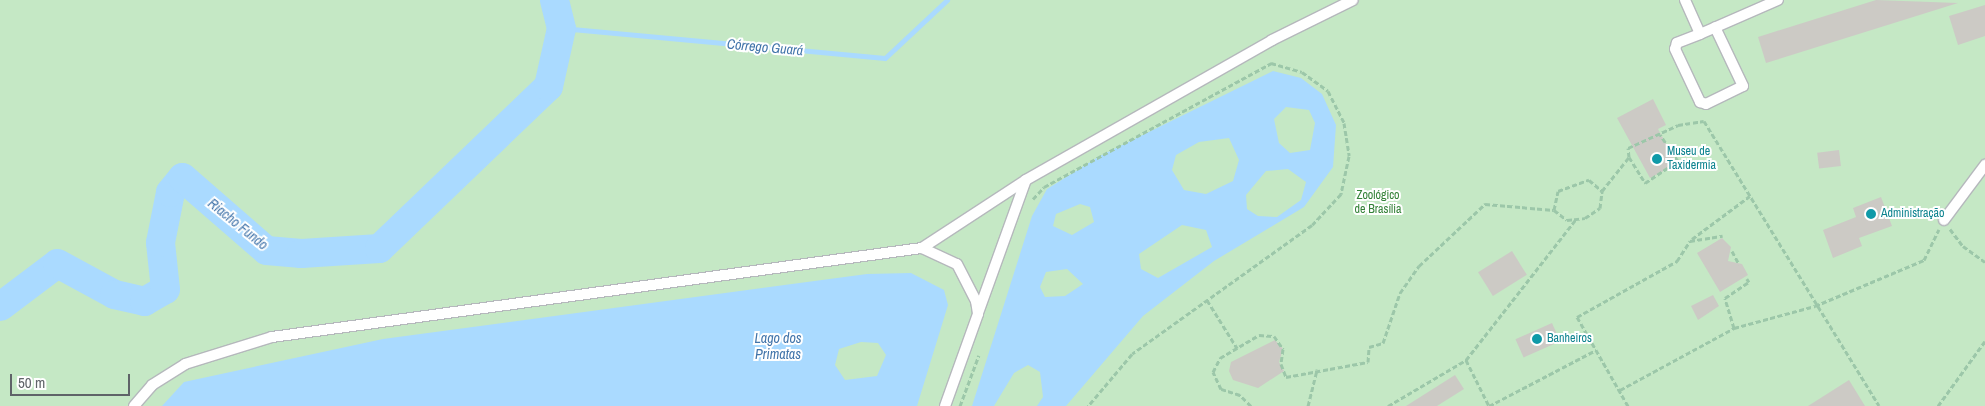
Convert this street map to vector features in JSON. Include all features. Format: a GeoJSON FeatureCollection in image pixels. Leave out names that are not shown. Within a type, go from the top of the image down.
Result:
{"type":"FeatureCollection","features":[{"type":"Feature","properties":{"kind":"lane"},"geometry":{"type":"LineString","coordinates":[[134,406],[152,385],[184,364],[272,337],[922,248],[1026,180],[1272,40],[1353,0]]}},
{"type":"Feature","properties":{"kind":"lane"},"geometry":{"type":"LineString","coordinates":[[1684,0],[1700,34]]}},
{"type":"Feature","properties":{"kind":"lane"},"geometry":{"type":"LineString","coordinates":[[1715,27],[1743,86],[1706,104],[1700,102],[1675,49],[1677,44],[1715,27],[1778,0]]}},
{"type":"Feature","properties":{"kind":"lane"},"geometry":{"type":"LineString","coordinates":[[1944,220],[1985,165]]}},
{"type":"Feature","properties":{"kind":"lane"},"geometry":{"type":"LineString","coordinates":[[945,406],[1026,180]]}},
{"type":"Feature","properties":{"kind":"lane"},"geometry":{"type":"LineString","coordinates":[[922,248],[957,264],[978,314]]}},
{"type":"Feature","properties":{"kind":"path"},"geometry":{"type":"LineString","coordinates":[[1029,205],[1044,186],[1271,63],[1302,72],[1328,91],[1344,123],[1349,156],[1341,194],[1312,224],[1132,354],[1088,406]]}},
{"type":"Feature","properties":{"kind":"path"},"geometry":{"type":"LineString","coordinates":[[1660,134],[1678,161],[1645,183],[1629,157],[1628,148],[1660,134],[1704,120],[1815,306],[1879,406]]}},
{"type":"Feature","properties":{"kind":"path"},"geometry":{"type":"LineString","coordinates":[[1251,406],[1240,395],[1221,389],[1213,372],[1220,358],[1260,335],[1274,336],[1283,350],[1281,364],[1286,377],[1318,368],[1368,362],[1369,347],[1383,343],[1400,292],[1419,266],[1485,204],[1554,210],[1567,220],[1576,219],[1600,208],[1602,191],[1629,157]]}},
{"type":"Feature","properties":{"kind":"path"},"geometry":{"type":"LineString","coordinates":[[1554,210],[1558,191],[1590,180],[1602,191]]}},
{"type":"Feature","properties":{"kind":"path"},"geometry":{"type":"LineString","coordinates":[[1628,406],[1577,317],[1677,261],[1690,241],[1750,196]]}},
{"type":"Feature","properties":{"kind":"path"},"geometry":{"type":"LineString","coordinates":[[1388,406],[1466,360],[1576,219]]}},
{"type":"Feature","properties":{"kind":"path"},"geometry":{"type":"LineString","coordinates":[[1620,390],[1734,328],[1815,306],[1924,260],[1944,220],[1963,246],[1985,262]]}},
{"type":"Feature","properties":{"kind":"path"},"geometry":{"type":"LineString","coordinates":[[1690,241],[1723,236]]}},
{"type":"Feature","properties":{"kind":"path"},"geometry":{"type":"LineString","coordinates":[[1732,251],[1739,264]]}},
{"type":"Feature","properties":{"kind":"path"},"geometry":{"type":"LineString","coordinates":[[1734,328],[1725,298],[1749,282],[1747,279]]}},
{"type":"Feature","properties":{"kind":"path"},"geometry":{"type":"LineString","coordinates":[[1207,300],[1237,348]]}},
{"type":"Feature","properties":{"kind":"path"},"geometry":{"type":"LineString","coordinates":[[1938,406],[1985,341]]}},
{"type":"Feature","properties":{"kind":"path"},"geometry":{"type":"LineString","coordinates":[[960,406],[981,347]]}},
{"type":"Feature","properties":{"kind":"path"},"geometry":{"type":"LineString","coordinates":[[1466,360],[1489,406],[1596,350]]}},
{"type":"Feature","properties":{"kind":"path"},"geometry":{"type":"LineString","coordinates":[[1308,406],[1318,368]]}},
{"type":"Feature","properties":{"kind":"green space","name":"Zoológico de Brasília"},"geometry":{"type":"Polygon","coordinates":[[[0,0],[1985,0],[1985,406],[0,406],[0,0]]]}},
{"type":"Feature","properties":{"kind":"water"},"geometry":{"type":"Polygon","coordinates":[[[1273,71],[1301,78],[1322,94],[1336,125],[1333,167],[1304,207],[1214,261],[1143,316],[1066,406],[1037,406],[1043,397],[1040,372],[1028,365],[1014,373],[994,406],[972,406],[1032,216],[1047,189],[1100,156],[1273,71]],[[1286,107],[1274,119],[1279,143],[1290,153],[1310,150],[1315,123],[1309,110],[1286,107]],[[1229,138],[1199,142],[1176,155],[1172,170],[1184,190],[1206,194],[1233,181],[1239,160],[1229,138]],[[1288,169],[1266,171],[1246,195],[1247,209],[1258,216],[1277,217],[1301,200],[1306,182],[1288,169]],[[1080,204],[1056,214],[1053,226],[1072,235],[1094,222],[1090,207],[1080,204]],[[1182,225],[1139,254],[1141,269],[1158,278],[1212,247],[1206,230],[1182,225]],[[1067,269],[1046,272],[1040,287],[1045,297],[1065,296],[1083,284],[1067,269]]]}},
{"type":"Feature","properties":{"kind":"water","name":"Lago dos Primatas"},"geometry":{"type":"Polygon","coordinates":[[[911,273],[944,290],[948,305],[917,406],[162,406],[184,382],[383,339],[867,274],[911,273]],[[861,342],[839,349],[835,365],[845,380],[877,376],[886,355],[878,343],[861,342]]]}},
{"type":"Feature","properties":{"kind":"building"},"geometry":{"type":"Polygon","coordinates":[[[1876,0],[1958,3],[1766,63],[1758,37],[1876,0]]]}},
{"type":"Feature","properties":{"kind":"building"},"geometry":{"type":"Polygon","coordinates":[[[1985,5],[1985,36],[1958,45],[1949,16],[1985,5]]]}},
{"type":"Feature","properties":{"kind":"building"},"geometry":{"type":"Polygon","coordinates":[[[1653,99],[1666,125],[1658,129],[1677,164],[1650,178],[1617,118],[1653,99]]]}},
{"type":"Feature","properties":{"kind":"building"},"geometry":{"type":"Polygon","coordinates":[[[1839,150],[1841,166],[1819,169],[1817,153],[1839,150]]]}},
{"type":"Feature","properties":{"kind":"building"},"geometry":{"type":"Polygon","coordinates":[[[1881,197],[1892,226],[1859,238],[1862,246],[1833,258],[1823,230],[1856,217],[1853,208],[1881,197]]]}},
{"type":"Feature","properties":{"kind":"building"},"geometry":{"type":"Polygon","coordinates":[[[1722,238],[1731,247],[1728,261],[1742,264],[1748,275],[1720,292],[1697,253],[1722,238]]]}},
{"type":"Feature","properties":{"kind":"building"},"geometry":{"type":"Polygon","coordinates":[[[1512,251],[1527,275],[1493,296],[1478,272],[1512,251]]]}},
{"type":"Feature","properties":{"kind":"building"},"geometry":{"type":"Polygon","coordinates":[[[1713,295],[1719,306],[1698,320],[1691,306],[1713,295]]]}},
{"type":"Feature","properties":{"kind":"building","name":"Banheiros"},"geometry":{"type":"Polygon","coordinates":[[[1552,323],[1560,341],[1524,358],[1515,339],[1552,323]]]}},
{"type":"Feature","properties":{"kind":"building"},"geometry":{"type":"Polygon","coordinates":[[[1275,340],[1283,349],[1279,362],[1284,371],[1258,388],[1233,380],[1229,371],[1231,362],[1275,340]]]}},
{"type":"Feature","properties":{"kind":"building"},"geometry":{"type":"Polygon","coordinates":[[[1455,375],[1464,389],[1437,406],[1406,406],[1455,375]]]}},
{"type":"Feature","properties":{"kind":"building"},"geometry":{"type":"Polygon","coordinates":[[[1849,380],[1865,406],[1808,406],[1849,380]]]}},
{"type":"Feature","properties":{"kind":"waterway","name":"Riacho Fundo"},"geometry":{"type":"LineString","coordinates":[[0,306],[57,263],[114,294],[144,301],[165,289],[160,242],[170,192],[182,177],[266,250],[301,253],[379,248],[548,86],[561,28],[554,0]]}},
{"type":"Feature","properties":{"kind":"waterway","name":"Córrego Guará"},"geometry":{"type":"LineString","coordinates":[[561,28],[885,58],[947,0]]}},
{"type":"Feature","properties":{"kind":"place","name":"Museu de Taxidermia"},"geometry":{"type":"Point","coordinates":[1657,159]}},
{"type":"Feature","properties":{"kind":"place","name":"Administração"},"geometry":{"type":"Point","coordinates":[1871,214]}},
{"type":"Feature","properties":{"kind":"place","name":"Banheiros"},"geometry":{"type":"Point","coordinates":[1537,339]}}]}
